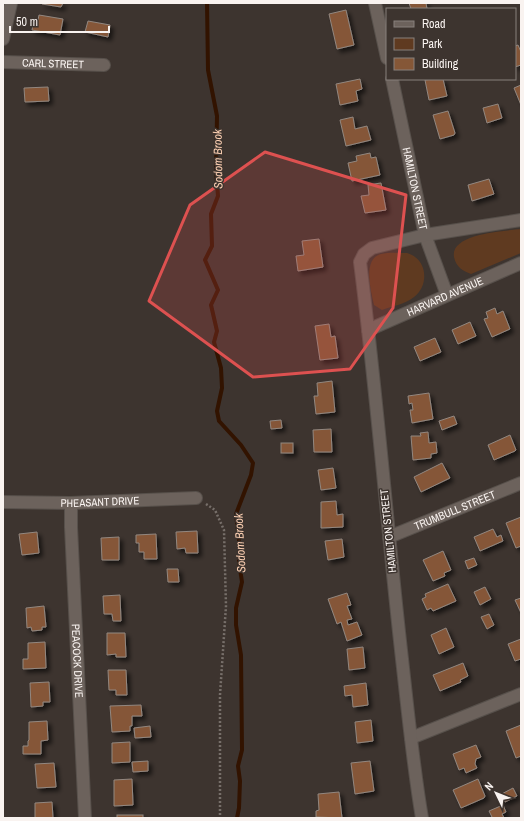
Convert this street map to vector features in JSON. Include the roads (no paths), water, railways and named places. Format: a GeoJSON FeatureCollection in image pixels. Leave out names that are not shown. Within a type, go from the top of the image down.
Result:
{"type":"FeatureCollection","features":[{"type":"Feature","properties":{"kind":"street"},"geometry":{"type":"LineString","coordinates":[[3,39],[11,3]]}},
{"type":"Feature","properties":{"kind":"street"},"geometry":{"type":"LineString","coordinates":[[375,3],[386,53]]}},
{"type":"Feature","properties":{"kind":"street","name":"CARL STREET"},"geometry":{"type":"LineString","coordinates":[[3,62],[104,65]]}},
{"type":"Feature","properties":{"kind":"street","name":"HAMILTON STREET"},"geometry":{"type":"LineString","coordinates":[[392,80],[425,235],[447,295]]}},
{"type":"Feature","properties":{"kind":"street"},"geometry":{"type":"LineString","coordinates":[[425,235],[521,220]]}},
{"type":"Feature","properties":{"kind":"street","name":"HAMILTON STREET"},"geometry":{"type":"LineString","coordinates":[[422,818],[411,738],[388,537],[360,262],[364,254],[372,248],[425,235]]}},
{"type":"Feature","properties":{"kind":"street","name":"HARVARD AVENUE"},"geometry":{"type":"LineString","coordinates":[[368,330],[521,263]]}},
{"type":"Feature","properties":{"kind":"street","name":"TRUMBULL STREET"},"geometry":{"type":"LineString","coordinates":[[388,537],[521,483]]}},
{"type":"Feature","properties":{"kind":"street","name":"PHEASANT DRIVE"},"geometry":{"type":"LineString","coordinates":[[3,502],[70,503],[196,498]]}},
{"type":"Feature","properties":{"kind":"street","name":"PEACOCK DRIVE"},"geometry":{"type":"LineString","coordinates":[[70,503],[85,818]]}},
{"type":"Feature","properties":{"kind":"street"},"geometry":{"type":"LineString","coordinates":[[411,738],[521,694]]}},
{"type":"Feature","properties":{"kind":"waterway","name":"Sodom Brook"},"geometry":{"type":"LineString","coordinates":[[207,3],[208,70],[217,116],[216,170],[218,196],[211,214],[212,246],[205,260],[218,290],[211,305],[217,331],[214,342],[221,368],[222,388],[217,411],[219,421],[241,445],[253,463],[251,475],[236,514],[239,539],[239,562],[242,582],[236,608],[236,625],[241,655],[242,750],[238,766],[240,781],[237,818]]}}]}
